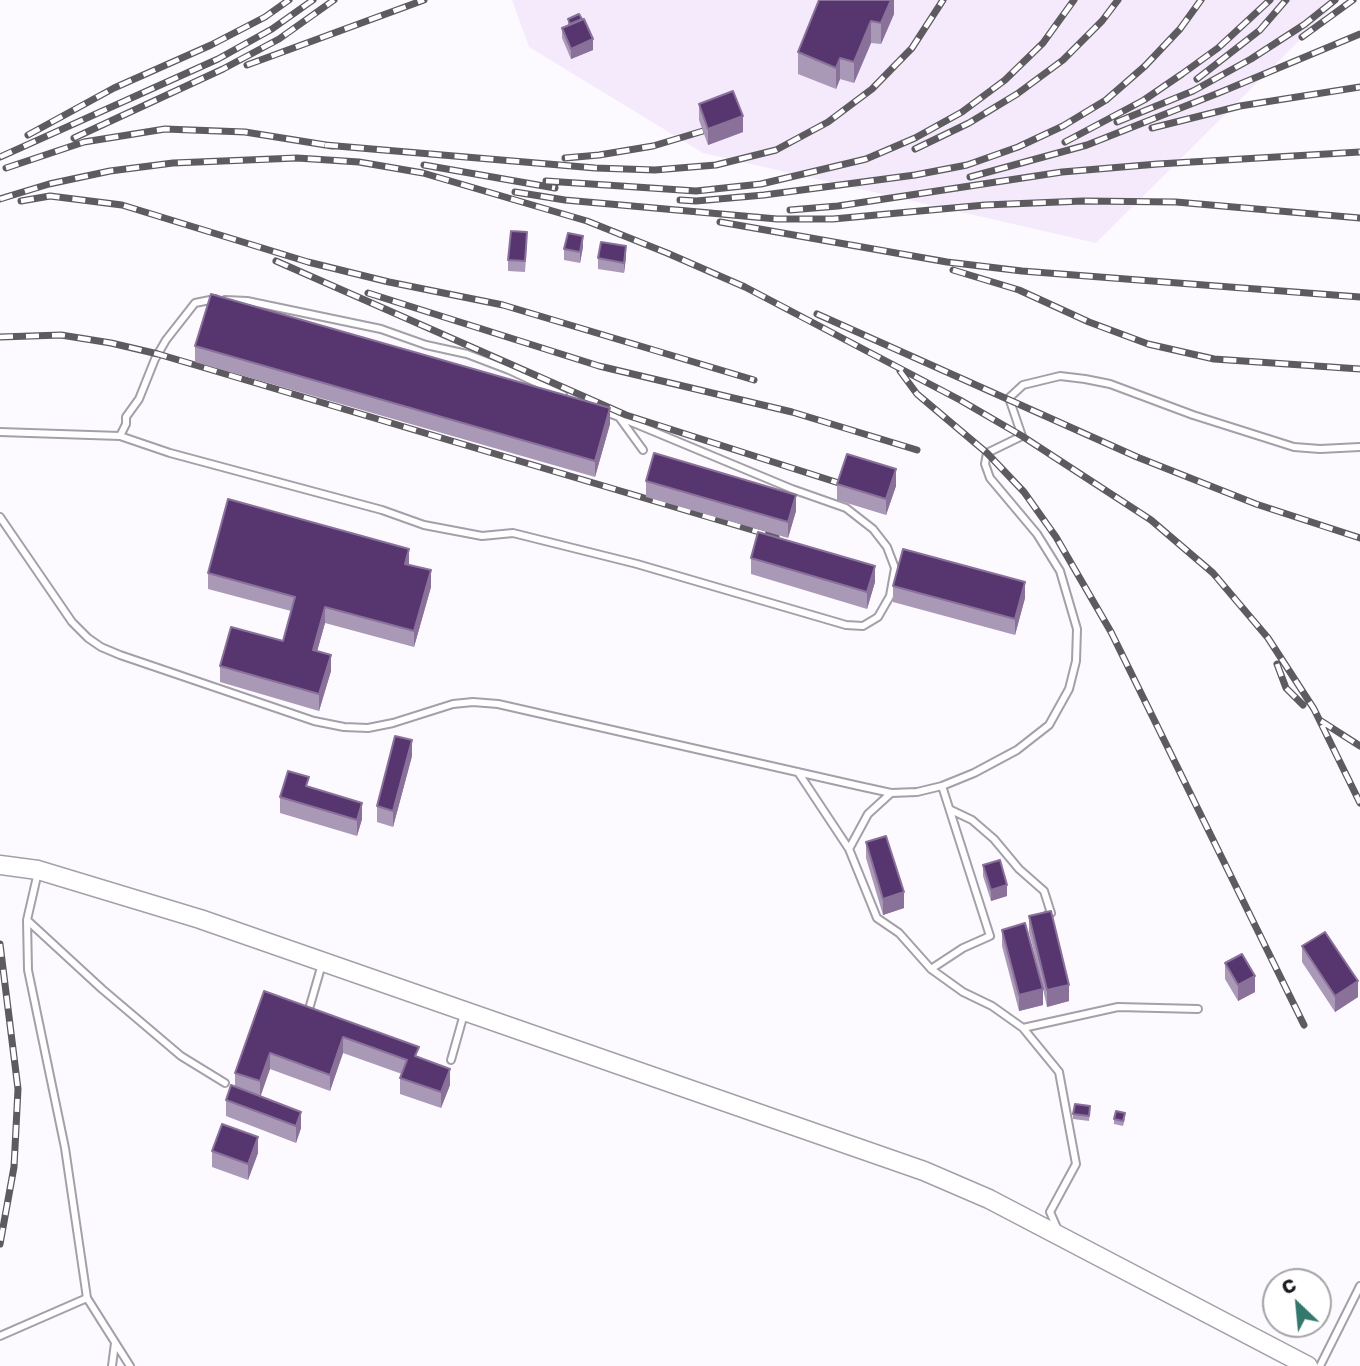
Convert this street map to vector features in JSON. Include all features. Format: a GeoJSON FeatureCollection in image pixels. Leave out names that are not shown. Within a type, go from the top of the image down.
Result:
{"type":"FeatureCollection","features":[{"type":"Feature","properties":{"kind":"main road"},"geometry":{"type":"LineString","coordinates":[[0,865],[38,870],[200,919],[924,1171],[989,1199],[1308,1366]]}},
{"type":"Feature","properties":{"kind":"lane"},"geometry":{"type":"LineString","coordinates":[[120,436],[126,424],[125,417],[139,399],[166,340],[195,303],[211,299],[247,301],[381,329],[426,345],[467,354],[509,370],[570,399]]}},
{"type":"Feature","properties":{"kind":"lane"},"geometry":{"type":"LineString","coordinates":[[0,517],[72,622],[95,642],[120,655],[314,721],[344,727],[368,727],[393,723],[453,704],[498,704],[891,793],[917,792],[942,786],[974,773],[1017,750],[1049,725],[1069,689],[1076,661],[1077,629],[1060,571],[1037,534],[990,478],[985,464],[987,453],[1022,436],[1009,398],[1023,385],[1060,376],[1085,379],[1110,384],[1193,415],[1294,447],[1360,447]]}},
{"type":"Feature","properties":{"kind":"lane"},"geometry":{"type":"LineString","coordinates":[[0,432],[120,436],[183,457],[425,524],[482,536],[513,533],[637,564],[846,625],[863,626],[878,618],[890,596],[895,568],[887,547],[873,529],[846,508],[792,489],[595,408]]}},
{"type":"Feature","properties":{"kind":"lane"},"geometry":{"type":"LineString","coordinates":[[619,417],[643,450]]}},
{"type":"Feature","properties":{"kind":"lane"},"geometry":{"type":"LineString","coordinates":[[798,772],[849,849],[877,918],[899,933],[931,969],[1023,1028],[1059,1072],[1076,1164],[1050,1212],[1061,1237]]}},
{"type":"Feature","properties":{"kind":"lane"},"geometry":{"type":"LineString","coordinates":[[942,786],[990,936]]}},
{"type":"Feature","properties":{"kind":"lane"},"geometry":{"type":"LineString","coordinates":[[849,849],[868,814],[891,793]]}},
{"type":"Feature","properties":{"kind":"lane"},"geometry":{"type":"LineString","coordinates":[[951,810],[972,820],[994,839],[1019,869],[1044,891],[1051,913],[1040,919]]}},
{"type":"Feature","properties":{"kind":"lane"},"geometry":{"type":"LineString","coordinates":[[38,870],[27,920],[28,970],[65,1149],[87,1298],[130,1366]]}},
{"type":"Feature","properties":{"kind":"lane"},"geometry":{"type":"LineString","coordinates":[[27,920],[181,1056],[225,1083]]}},
{"type":"Feature","properties":{"kind":"lane"},"geometry":{"type":"LineString","coordinates":[[931,969],[963,948],[1002,933]]}},
{"type":"Feature","properties":{"kind":"lane"},"geometry":{"type":"LineString","coordinates":[[309,1009],[322,962]]}},
{"type":"Feature","properties":{"kind":"lane"},"geometry":{"type":"LineString","coordinates":[[1023,1028],[1118,1007],[1198,1009]]}},
{"type":"Feature","properties":{"kind":"lane"},"geometry":{"type":"LineString","coordinates":[[451,1060],[464,1012]]}},
{"type":"Feature","properties":{"kind":"lane"},"geometry":{"type":"LineString","coordinates":[[1320,1366],[1360,1286]]}},
{"type":"Feature","properties":{"kind":"lane"},"geometry":{"type":"LineString","coordinates":[[0,1336],[87,1298]]}},
{"type":"Feature","properties":{"kind":"lane"},"geometry":{"type":"LineString","coordinates":[[112,1366],[115,1343]]}},
{"type":"Feature","properties":{"kind":"shaded area"},"geometry":{"type":"Polygon","coordinates":[[[512,0],[1340,0],[1096,243],[703,153],[529,47],[512,0]]]}},
{"type":"Feature","properties":{"kind":"building"},"geometry":{"type":"Polygon","coordinates":[[[819,0],[891,0],[881,23],[871,21],[854,62],[840,58],[836,68],[798,52],[819,0]]]}},
{"type":"Feature","properties":{"kind":"building"},"geometry":{"type":"Polygon","coordinates":[[[579,14],[582,19],[570,24],[568,19],[579,14]]]}},
{"type":"Feature","properties":{"kind":"building"},"geometry":{"type":"Polygon","coordinates":[[[584,19],[593,39],[571,49],[562,28],[584,19]]]}},
{"type":"Feature","properties":{"kind":"building"},"geometry":{"type":"Polygon","coordinates":[[[733,91],[743,116],[708,129],[699,104],[733,91]]]}},
{"type":"Feature","properties":{"kind":"building"},"geometry":{"type":"Polygon","coordinates":[[[511,231],[527,232],[525,261],[508,260],[511,231]]]}},
{"type":"Feature","properties":{"kind":"building"},"geometry":{"type":"Polygon","coordinates":[[[568,233],[583,236],[580,252],[564,249],[568,233]]]}},
{"type":"Feature","properties":{"kind":"building"},"geometry":{"type":"Polygon","coordinates":[[[601,242],[626,246],[624,263],[598,258],[601,242]]]}},
{"type":"Feature","properties":{"kind":"building"},"geometry":{"type":"Polygon","coordinates":[[[211,294],[610,408],[595,461],[195,346],[211,294]]]}},
{"type":"Feature","properties":{"kind":"building"},"geometry":{"type":"Polygon","coordinates":[[[654,453],[796,495],[788,522],[646,481],[654,453]]]}},
{"type":"Feature","properties":{"kind":"building"},"geometry":{"type":"Polygon","coordinates":[[[847,454],[896,469],[886,499],[837,484],[847,454]]]}},
{"type":"Feature","properties":{"kind":"building"},"geometry":{"type":"Polygon","coordinates":[[[228,499],[409,549],[405,564],[431,570],[414,631],[325,607],[313,650],[331,655],[319,694],[220,666],[231,627],[283,641],[295,597],[208,573],[228,499]]]}},
{"type":"Feature","properties":{"kind":"building"},"geometry":{"type":"Polygon","coordinates":[[[758,532],[875,566],[867,592],[751,558],[758,532]]]}},
{"type":"Feature","properties":{"kind":"building"},"geometry":{"type":"Polygon","coordinates":[[[903,549],[1025,582],[1015,619],[893,586],[903,549]]]}},
{"type":"Feature","properties":{"kind":"building"},"geometry":{"type":"Polygon","coordinates":[[[395,736],[412,740],[393,811],[377,806],[395,736]]]}},
{"type":"Feature","properties":{"kind":"building"},"geometry":{"type":"Polygon","coordinates":[[[288,771],[309,777],[306,786],[362,803],[357,820],[280,797],[288,771]]]}},
{"type":"Feature","properties":{"kind":"building"},"geometry":{"type":"Polygon","coordinates":[[[886,836],[904,892],[883,899],[866,842],[886,836]]]}},
{"type":"Feature","properties":{"kind":"building"},"geometry":{"type":"Polygon","coordinates":[[[1000,860],[1007,885],[991,890],[983,865],[1000,860]]]}},
{"type":"Feature","properties":{"kind":"building"},"geometry":{"type":"Polygon","coordinates":[[[1051,911],[1069,985],[1047,990],[1029,916],[1051,911]]]}},
{"type":"Feature","properties":{"kind":"building"},"geometry":{"type":"Polygon","coordinates":[[[1025,923],[1043,989],[1019,995],[1002,930],[1025,923]]]}},
{"type":"Feature","properties":{"kind":"building"},"geometry":{"type":"Polygon","coordinates":[[[1325,932],[1358,981],[1335,996],[1302,946],[1325,932]]]}},
{"type":"Feature","properties":{"kind":"building"},"geometry":{"type":"Polygon","coordinates":[[[1242,954],[1255,976],[1238,985],[1225,963],[1242,954]]]}},
{"type":"Feature","properties":{"kind":"building"},"geometry":{"type":"Polygon","coordinates":[[[264,991],[419,1047],[415,1056],[450,1069],[441,1092],[400,1078],[407,1060],[343,1037],[330,1075],[270,1053],[260,1081],[235,1073],[264,991]]]}},
{"type":"Feature","properties":{"kind":"building"},"geometry":{"type":"Polygon","coordinates":[[[231,1085],[301,1112],[296,1126],[226,1100],[231,1085]]]}},
{"type":"Feature","properties":{"kind":"building"},"geometry":{"type":"Polygon","coordinates":[[[1075,1104],[1090,1106],[1089,1116],[1073,1114],[1075,1104]]]}},
{"type":"Feature","properties":{"kind":"building"},"geometry":{"type":"Polygon","coordinates":[[[1116,1111],[1125,1113],[1123,1121],[1114,1119],[1116,1111]]]}},
{"type":"Feature","properties":{"kind":"building"},"geometry":{"type":"Polygon","coordinates":[[[222,1124],[258,1137],[248,1164],[212,1151],[222,1124]]]}},
{"type":"Feature","properties":{"kind":"railway"},"geometry":{"type":"LineString","coordinates":[[28,135],[114,88],[211,45],[265,17],[289,0]]}},
{"type":"Feature","properties":{"kind":"railway"},"geometry":{"type":"LineString","coordinates":[[0,157],[218,59],[272,29],[313,0]]}},
{"type":"Feature","properties":{"kind":"railway"},"geometry":{"type":"LineString","coordinates":[[74,138],[223,69],[279,39],[334,0]]}},
{"type":"Feature","properties":{"kind":"railway"},"geometry":{"type":"LineString","coordinates":[[247,65],[424,0]]}},
{"type":"Feature","properties":{"kind":"railway"},"geometry":{"type":"LineString","coordinates":[[325,145],[595,168],[655,170],[716,165],[776,150],[828,122],[872,89],[912,48],[943,0]]}},
{"type":"Feature","properties":{"kind":"railway"},"geometry":{"type":"LineString","coordinates":[[546,181],[696,191],[761,184],[866,159],[915,138],[962,112],[1005,80],[1043,43],[1074,0]]}},
{"type":"Feature","properties":{"kind":"railway"},"geometry":{"type":"LineString","coordinates":[[915,149],[969,123],[1017,94],[1063,60],[1102,21],[1118,0]]}},
{"type":"Feature","properties":{"kind":"railway"},"geometry":{"type":"LineString","coordinates":[[680,200],[764,195],[915,175],[967,165],[1018,147],[1063,126],[1106,100],[1145,66],[1180,29],[1201,0]]}},
{"type":"Feature","properties":{"kind":"railway"},"geometry":{"type":"LineString","coordinates":[[1065,142],[1144,100],[1182,74],[1218,48],[1270,0]]}},
{"type":"Feature","properties":{"kind":"railway"},"geometry":{"type":"LineString","coordinates":[[1197,79],[1260,30],[1286,0]]}},
{"type":"Feature","properties":{"kind":"railway"},"geometry":{"type":"LineString","coordinates":[[1117,122],[1193,91],[1251,59],[1305,24],[1335,0]]}},
{"type":"Feature","properties":{"kind":"railway"},"geometry":{"type":"LineString","coordinates":[[1302,37],[1353,0]]}},
{"type":"Feature","properties":{"kind":"railway"},"geometry":{"type":"LineString","coordinates":[[970,177],[1087,145],[1360,34]]}},
{"type":"Feature","properties":{"kind":"railway"},"geometry":{"type":"LineString","coordinates":[[1152,128],[1240,106],[1360,87]]}},
{"type":"Feature","properties":{"kind":"railway"},"geometry":{"type":"LineString","coordinates":[[6,168],[84,142],[165,129],[245,132],[332,146]]}},
{"type":"Feature","properties":{"kind":"railway"},"geometry":{"type":"LineString","coordinates":[[565,158],[653,146],[703,131]]}},
{"type":"Feature","properties":{"kind":"railway"},"geometry":{"type":"LineString","coordinates":[[790,210],[838,206],[1062,172],[1360,152]]}},
{"type":"Feature","properties":{"kind":"railway"},"geometry":{"type":"LineString","coordinates":[[0,199],[49,184],[110,171],[173,163],[297,158],[359,162],[423,173],[587,221],[745,287],[960,400],[1022,436],[1151,520],[1213,573],[1268,638],[1314,709],[1360,803]]}},
{"type":"Feature","properties":{"kind":"railway"},"geometry":{"type":"LineString","coordinates":[[424,165],[555,188]]}},
{"type":"Feature","properties":{"kind":"railway"},"geometry":{"type":"LineString","coordinates":[[515,192],[565,200],[777,219],[833,219],[985,205],[1083,201],[1176,202],[1360,218]]}},
{"type":"Feature","properties":{"kind":"railway"},"geometry":{"type":"LineString","coordinates":[[21,201],[50,196],[122,205],[308,262],[503,305],[754,380]]}},
{"type":"Feature","properties":{"kind":"railway"},"geometry":{"type":"LineString","coordinates":[[720,222],[947,262],[1022,271],[1360,297]]}},
{"type":"Feature","properties":{"kind":"railway"},"geometry":{"type":"LineString","coordinates":[[276,261],[626,415],[842,484]]}},
{"type":"Feature","properties":{"kind":"railway"},"geometry":{"type":"LineString","coordinates":[[953,270],[1019,290],[1089,322],[1148,344],[1214,359],[1360,369]]}},
{"type":"Feature","properties":{"kind":"railway"},"geometry":{"type":"LineString","coordinates":[[368,293],[599,366],[792,412],[917,450]]}},
{"type":"Feature","properties":{"kind":"railway"},"geometry":{"type":"LineString","coordinates":[[817,314],[1137,457],[1256,504],[1360,538]]}},
{"type":"Feature","properties":{"kind":"railway"},"geometry":{"type":"LineString","coordinates":[[0,337],[61,335],[158,354],[776,537]]}},
{"type":"Feature","properties":{"kind":"railway"},"geometry":{"type":"LineString","coordinates":[[900,371],[917,394],[987,453],[1024,492],[1056,537],[1111,632],[1304,1025]]}},
{"type":"Feature","properties":{"kind":"railway"},"geometry":{"type":"LineString","coordinates":[[1277,664],[1286,688],[1303,705]]}},
{"type":"Feature","properties":{"kind":"railway"},"geometry":{"type":"LineString","coordinates":[[1321,721],[1360,746]]}},
{"type":"Feature","properties":{"kind":"railway"},"geometry":{"type":"LineString","coordinates":[[0,944],[18,1089],[14,1167],[0,1244]]}}]}
